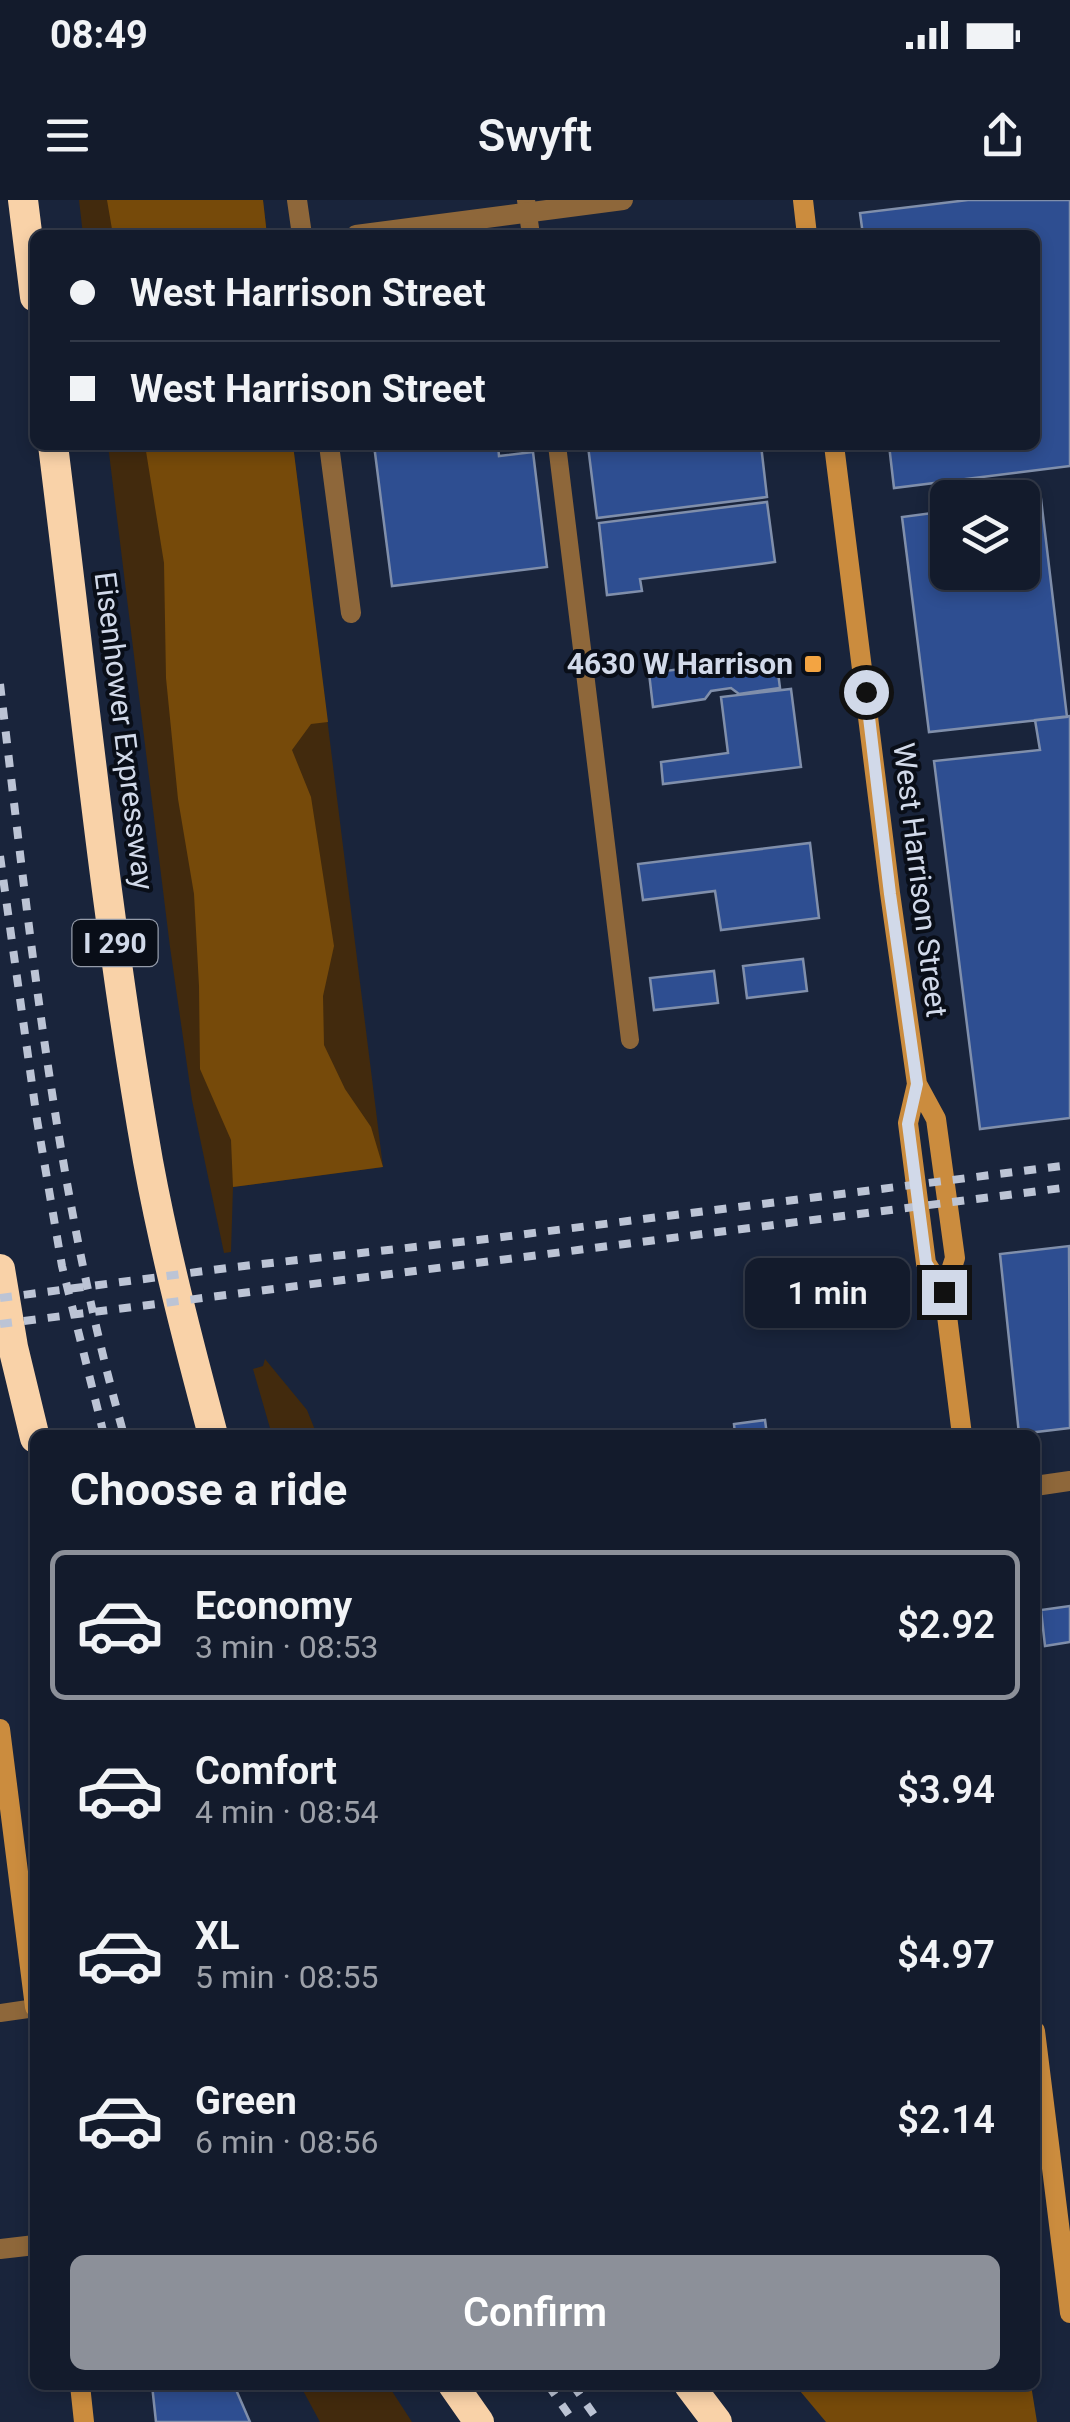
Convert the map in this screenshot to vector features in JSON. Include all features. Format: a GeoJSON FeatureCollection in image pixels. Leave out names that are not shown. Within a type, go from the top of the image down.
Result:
{"type":"FeatureCollection","features":[{"type":"Feature","properties":{"kind":"highway"},"geometry":{"type":"LineString","coordinates":[[23,200],[30,257]]}},
{"type":"Feature","properties":{"kind":"highway","name":"Eisenhower Expressway"},"geometry":{"type":"LineString","coordinates":[[54,450],[113,929],[148,1162],[212,1430]]}},
{"type":"Feature","properties":{"kind":"highway"},"geometry":{"type":"LineString","coordinates":[[0,1269],[33,1430]]}},
{"type":"Feature","properties":{"kind":"highway"},"geometry":{"type":"LineString","coordinates":[[458,2390],[480,2422]]}},
{"type":"Feature","properties":{"kind":"highway"},"geometry":{"type":"LineString","coordinates":[[693,2390],[717,2422]]}},
{"type":"Feature","properties":{"kind":"street"},"geometry":{"type":"LineString","coordinates":[[297,200],[301,230]]}},
{"type":"Feature","properties":{"kind":"street"},"geometry":{"type":"LineString","coordinates":[[385,230],[527,206],[623,200]]}},
{"type":"Feature","properties":{"kind":"street"},"geometry":{"type":"LineString","coordinates":[[803,200],[806,230]]}},
{"type":"Feature","properties":{"kind":"street"},"geometry":{"type":"LineString","coordinates":[[330,450],[350,613]]}},
{"type":"Feature","properties":{"kind":"street","name":"West Harrison Street"},"geometry":{"type":"LineString","coordinates":[[835,450],[917,1084],[908,1124],[926,1263],[944,1292],[961,1430]]}},
{"type":"Feature","properties":{"kind":"street"},"geometry":{"type":"LineString","coordinates":[[1040,1485],[1070,1481]]}},
{"type":"Feature","properties":{"kind":"street"},"geometry":{"type":"LineString","coordinates":[[0,1729],[30,1970]]}},
{"type":"Feature","properties":{"kind":"street"},"geometry":{"type":"LineString","coordinates":[[1041,2122],[1063,2207],[1070,2313]]}},
{"type":"Feature","properties":{"kind":"street"},"geometry":{"type":"LineString","coordinates":[[0,2249],[30,2245]]}},
{"type":"Feature","properties":{"kind":"street"},"geometry":{"type":"LineString","coordinates":[[81,2390],[84,2422]]}},
{"type":"Feature","properties":{"kind":"lane"},"geometry":{"type":"LineString","coordinates":[[558,450],[630,1040]]}},
{"type":"Feature","properties":{"kind":"lane"},"geometry":{"type":"LineString","coordinates":[[0,2013],[30,2009]]}},
{"type":"Feature","properties":{"kind":"shaded area"},"geometry":{"type":"Polygon","coordinates":[[[79,200],[263,200],[266,230],[82,230],[79,200]]]}},
{"type":"Feature","properties":{"kind":"shaded area"},"geometry":{"type":"Polygon","coordinates":[[[107,200],[263,200],[266,230],[112,230],[107,200]]]}},
{"type":"Feature","properties":{"kind":"shaded area"},"geometry":{"type":"Polygon","coordinates":[[[109,450],[294,450],[383,1167],[233,1187],[231,1252],[224,1253],[192,1100],[109,450]]]}},
{"type":"Feature","properties":{"kind":"shaded area"},"geometry":{"type":"Polygon","coordinates":[[[146,450],[294,450],[328,722],[311,724],[292,750],[311,797],[334,946],[323,996],[324,1045],[345,1089],[371,1127],[383,1167],[233,1187],[231,1140],[200,1069],[194,894],[178,799],[166,678],[164,563],[146,450]]]}},
{"type":"Feature","properties":{"kind":"shaded area"},"geometry":{"type":"Polygon","coordinates":[[[265,1359],[307,1410],[315,1430],[271,1430],[253,1369],[263,1366],[265,1359]]]}},
{"type":"Feature","properties":{"kind":"shaded area"},"geometry":{"type":"Polygon","coordinates":[[[303,2390],[391,2390],[412,2422],[320,2422],[303,2390]]]}},
{"type":"Feature","properties":{"kind":"shaded area"},"geometry":{"type":"Polygon","coordinates":[[[799,2390],[1032,2390],[1037,2422],[826,2422],[799,2390]]]}},
{"type":"Feature","properties":{"kind":"building"},"geometry":{"type":"Polygon","coordinates":[[[968,200],[1070,200],[1070,466],[930,480],[930,484],[894,488],[890,450],[1040,450],[1040,230],[862,230],[860,213],[968,200]]]}},
{"type":"Feature","properties":{"kind":"building"},"geometry":{"type":"Polygon","coordinates":[[[375,450],[498,450],[499,456],[533,452],[547,567],[392,586],[375,450]]]}},
{"type":"Feature","properties":{"kind":"building"},"geometry":{"type":"Polygon","coordinates":[[[588,450],[762,450],[767,497],[597,518],[588,450]]]}},
{"type":"Feature","properties":{"kind":"building"},"geometry":{"type":"Polygon","coordinates":[[[1040,499],[1067,717],[929,732],[902,517],[930,513],[930,590],[1040,590],[1040,499]]]}},
{"type":"Feature","properties":{"kind":"building"},"geometry":{"type":"Polygon","coordinates":[[[767,502],[775,562],[640,579],[642,591],[607,595],[599,523],[767,502]]]}},
{"type":"Feature","properties":{"kind":"building"},"geometry":{"type":"Polygon","coordinates":[[[776,657],[780,688],[739,694],[731,688],[711,691],[705,699],[653,707],[649,673],[776,657]]]}},
{"type":"Feature","properties":{"kind":"building"},"geometry":{"type":"Polygon","coordinates":[[[791,689],[801,767],[663,784],[661,762],[728,753],[721,697],[791,689]]]}},
{"type":"Feature","properties":{"kind":"building"},"geometry":{"type":"Polygon","coordinates":[[[1070,716],[1070,1118],[980,1129],[934,761],[1040,750],[1035,720],[1070,716]]]}},
{"type":"Feature","properties":{"kind":"building"},"geometry":{"type":"Polygon","coordinates":[[[810,843],[819,918],[721,930],[715,891],[643,900],[638,864],[810,843]]]}},
{"type":"Feature","properties":{"kind":"building"},"geometry":{"type":"Polygon","coordinates":[[[803,959],[807,991],[747,998],[743,966],[803,959]]]}},
{"type":"Feature","properties":{"kind":"building"},"geometry":{"type":"Polygon","coordinates":[[[714,971],[718,1003],[654,1010],[650,978],[714,971]]]}},
{"type":"Feature","properties":{"kind":"building"},"geometry":{"type":"Polygon","coordinates":[[[1069,1246],[1070,1428],[1019,1430],[1000,1254],[1069,1246]]]}},
{"type":"Feature","properties":{"kind":"building"},"geometry":{"type":"Polygon","coordinates":[[[765,1420],[766,1430],[735,1430],[734,1424],[765,1420]]]}},
{"type":"Feature","properties":{"kind":"building"},"geometry":{"type":"Polygon","coordinates":[[[1070,1606],[1070,1642],[1045,1646],[1041,1610],[1070,1606]]]}},
{"type":"Feature","properties":{"kind":"building"},"geometry":{"type":"Polygon","coordinates":[[[153,2390],[236,2390],[250,2422],[156,2422],[153,2390]]]}},
{"type":"Feature","properties":{"kind":"railway"},"geometry":{"type":"LineString","coordinates":[[0,684],[34,967],[62,1157],[100,1343],[123,1430]]}},
{"type":"Feature","properties":{"kind":"railway"},"geometry":{"type":"LineString","coordinates":[[0,856],[62,1266],[103,1430]]}},
{"type":"Feature","properties":{"kind":"railway"},"geometry":{"type":"LineString","coordinates":[[0,1298],[1070,1165]]}},
{"type":"Feature","properties":{"kind":"railway"},"geometry":{"type":"LineString","coordinates":[[0,1324],[1070,1187]]}},
{"type":"Feature","properties":{"kind":"railway"},"geometry":{"type":"LineString","coordinates":[[552,2390],[574,2422]]}},
{"type":"Feature","properties":{"kind":"railway"},"geometry":{"type":"LineString","coordinates":[[577,2390],[599,2422]]}},
{"type":"Feature","properties":{"kind":"place","name":"4630 W Harrison"},"geometry":{"type":"Point","coordinates":[813,664]}},
{"type":"Feature","properties":{"kind":"route"},"geometry":{"type":"LineString","coordinates":[[866,692],[917,1084],[908,1124],[926,1263],[944,1292]]}}]}
